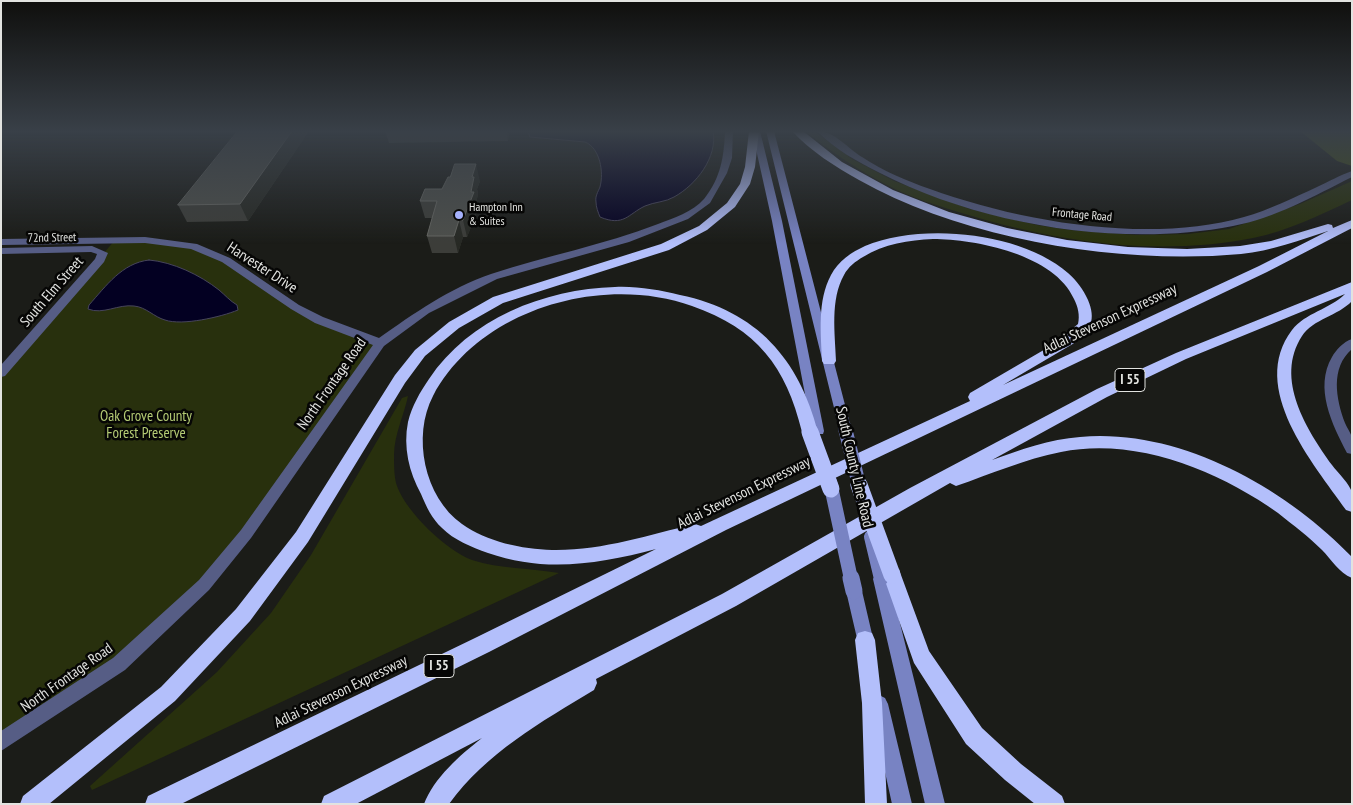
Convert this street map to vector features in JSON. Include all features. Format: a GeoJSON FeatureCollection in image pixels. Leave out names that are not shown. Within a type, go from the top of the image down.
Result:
{"type":"FeatureCollection","features":[{"type":"Feature","properties":{"kind":"highway"},"geometry":{"type":"LineString","coordinates":[[31,804],[168,694],[243,615],[302,537],[400,379],[420,353],[454,324],[498,300],[665,247],[703,228],[731,205],[745,184],[750,169]]}},
{"type":"Feature","properties":{"kind":"highway"},"geometry":{"type":"LineString","coordinates":[[846,169],[868,182],[914,202],[980,225],[1056,242],[1120,250],[1168,252],[1241,250],[1268,246],[1352,222]]}},
{"type":"Feature","properties":{"kind":"highway","name":"Adlai Stevenson Expressway"},"geometry":{"type":"LineString","coordinates":[[156,804],[482,645],[720,525],[1263,269],[1352,222]]}},
{"type":"Feature","properties":{"kind":"highway"},"geometry":{"type":"LineString","coordinates":[[830,361],[828,308],[837,275],[845,264],[858,255],[887,242],[929,236],[958,237],[984,242],[1038,258],[1072,283],[1083,302],[1086,315],[1085,326],[1073,338],[993,384],[946,419]]}},
{"type":"Feature","properties":{"kind":"highway","name":"I 55"},"geometry":{"type":"LineString","coordinates":[[332,804],[729,600],[916,492],[1102,393],[1181,356],[1352,286]]}},
{"type":"Feature","properties":{"kind":"highway"},"geometry":{"type":"LineString","coordinates":[[720,525],[638,546],[592,555],[551,558],[504,552],[470,537],[448,523],[424,485],[414,453],[414,428],[423,401],[438,374],[459,351],[484,331],[513,315],[579,295],[607,291],[646,292],[677,297],[701,304],[727,317],[755,336],[779,359],[802,400],[814,431],[831,488]]}},
{"type":"Feature","properties":{"kind":"highway"},"geometry":{"type":"LineString","coordinates":[[1352,294],[1338,307],[1312,320],[1297,332],[1288,352],[1283,373],[1288,401],[1298,427],[1352,505]]}},
{"type":"Feature","properties":{"kind":"highway"},"geometry":{"type":"LineString","coordinates":[[916,492],[1015,459],[1059,447],[1093,442],[1134,446],[1182,457],[1214,468],[1260,494],[1294,516],[1322,538],[1352,570]]}},
{"type":"Feature","properties":{"kind":"highway"},"geometry":{"type":"LineString","coordinates":[[859,485],[886,577],[921,656],[974,736],[1013,772],[1054,804]]}},
{"type":"Feature","properties":{"kind":"highway"},"geometry":{"type":"LineString","coordinates":[[436,804],[456,775],[476,756],[526,719],[729,600]]}},
{"type":"Feature","properties":{"kind":"highway"},"geometry":{"type":"LineString","coordinates":[[865,640],[872,704],[876,804]]}},
{"type":"Feature","properties":{"kind":"main road","name":"South County Line Road"},"geometry":{"type":"LineString","coordinates":[[764,169],[776,221],[814,431]]}},
{"type":"Feature","properties":{"kind":"main road","name":"South County Line Road"},"geometry":{"type":"LineString","coordinates":[[779,169],[800,256],[830,361],[859,485]]}},
{"type":"Feature","properties":{"kind":"main road","name":"South County Line Road"},"geometry":{"type":"LineString","coordinates":[[831,488],[902,804]]}},
{"type":"Feature","properties":{"kind":"main road"},"geometry":{"type":"LineString","coordinates":[[886,577],[935,804]]}},
{"type":"Feature","properties":{"kind":"street","name":"North Frontage Road"},"geometry":{"type":"LineString","coordinates":[[1,742],[119,664],[204,585],[246,534],[380,343],[425,311],[493,277],[626,240],[685,217],[707,201],[724,169]]}},
{"type":"Feature","properties":{"kind":"street","name":"Frontage Road"},"geometry":{"type":"LineString","coordinates":[[878,169],[928,192],[992,212],[1042,223],[1082,228],[1146,232],[1176,231],[1233,223],[1285,205],[1352,174]]}},
{"type":"Feature","properties":{"kind":"street","name":"Harvester Drive"},"geometry":{"type":"LineString","coordinates":[[1,242],[145,240],[193,246],[226,260],[295,307],[318,320],[380,343]]}},
{"type":"Feature","properties":{"kind":"street","name":"72nd Street"},"geometry":{"type":"LineString","coordinates":[[1,251],[92,250],[103,253]]}},
{"type":"Feature","properties":{"kind":"street","name":"South Elm Street"},"geometry":{"type":"LineString","coordinates":[[1,373],[100,260],[103,253]]}},
{"type":"Feature","properties":{"kind":"street"},"geometry":{"type":"LineString","coordinates":[[1352,343],[1335,360],[1330,378],[1331,397],[1343,434],[1352,449]]}},
{"type":"Feature","properties":{"kind":"green space"},"geometry":{"type":"Polygon","coordinates":[[[859,169],[870,169],[894,181],[970,209],[1037,225],[1070,230],[1136,235],[1188,234],[1229,229],[1300,204],[1352,181],[1352,200],[1291,227],[1253,238],[1217,244],[1181,246],[1108,244],[1035,232],[955,211],[896,190],[859,169]]]}},
{"type":"Feature","properties":{"kind":"green space","name":"Oak Grove County Forest Preserve"},"geometry":{"type":"Polygon","coordinates":[[[115,240],[145,240],[205,250],[291,305],[380,343],[246,534],[119,664],[1,742],[1,373],[115,240]]]}},
{"type":"Feature","properties":{"kind":"green space"},"geometry":{"type":"Polygon","coordinates":[[[408,396],[396,440],[394,471],[396,483],[402,496],[418,518],[451,548],[472,560],[493,565],[559,573],[92,790],[90,786],[217,672],[271,613],[311,555],[402,398],[408,396]]]}},
{"type":"Feature","properties":{"kind":"water"},"geometry":{"type":"Polygon","coordinates":[[[601,169],[704,169],[690,185],[671,199],[645,206],[625,218],[615,221],[600,217],[596,206],[601,169]]]}},
{"type":"Feature","properties":{"kind":"water"},"geometry":{"type":"Polygon","coordinates":[[[149,260],[177,266],[203,279],[237,305],[238,310],[212,318],[172,322],[134,306],[122,306],[99,311],[88,309],[89,305],[115,276],[139,262],[149,260]]]}},
{"type":"Feature","properties":{"kind":"building"},"geometry":{"type":"Polygon","coordinates":[[[208,169],[265,169],[240,204],[178,205],[208,169]]]}},
{"type":"Feature","properties":{"kind":"building"},"geometry":{"type":"Polygon","coordinates":[[[453,169],[475,169],[471,192],[474,192],[463,220],[459,220],[454,236],[427,236],[437,201],[420,201],[425,189],[442,189],[448,177],[450,177],[453,169]]]}},
{"type":"Feature","properties":{"kind":"place","name":"Hampton Inn & Suites"},"geometry":{"type":"Point","coordinates":[459,215]}}]}
